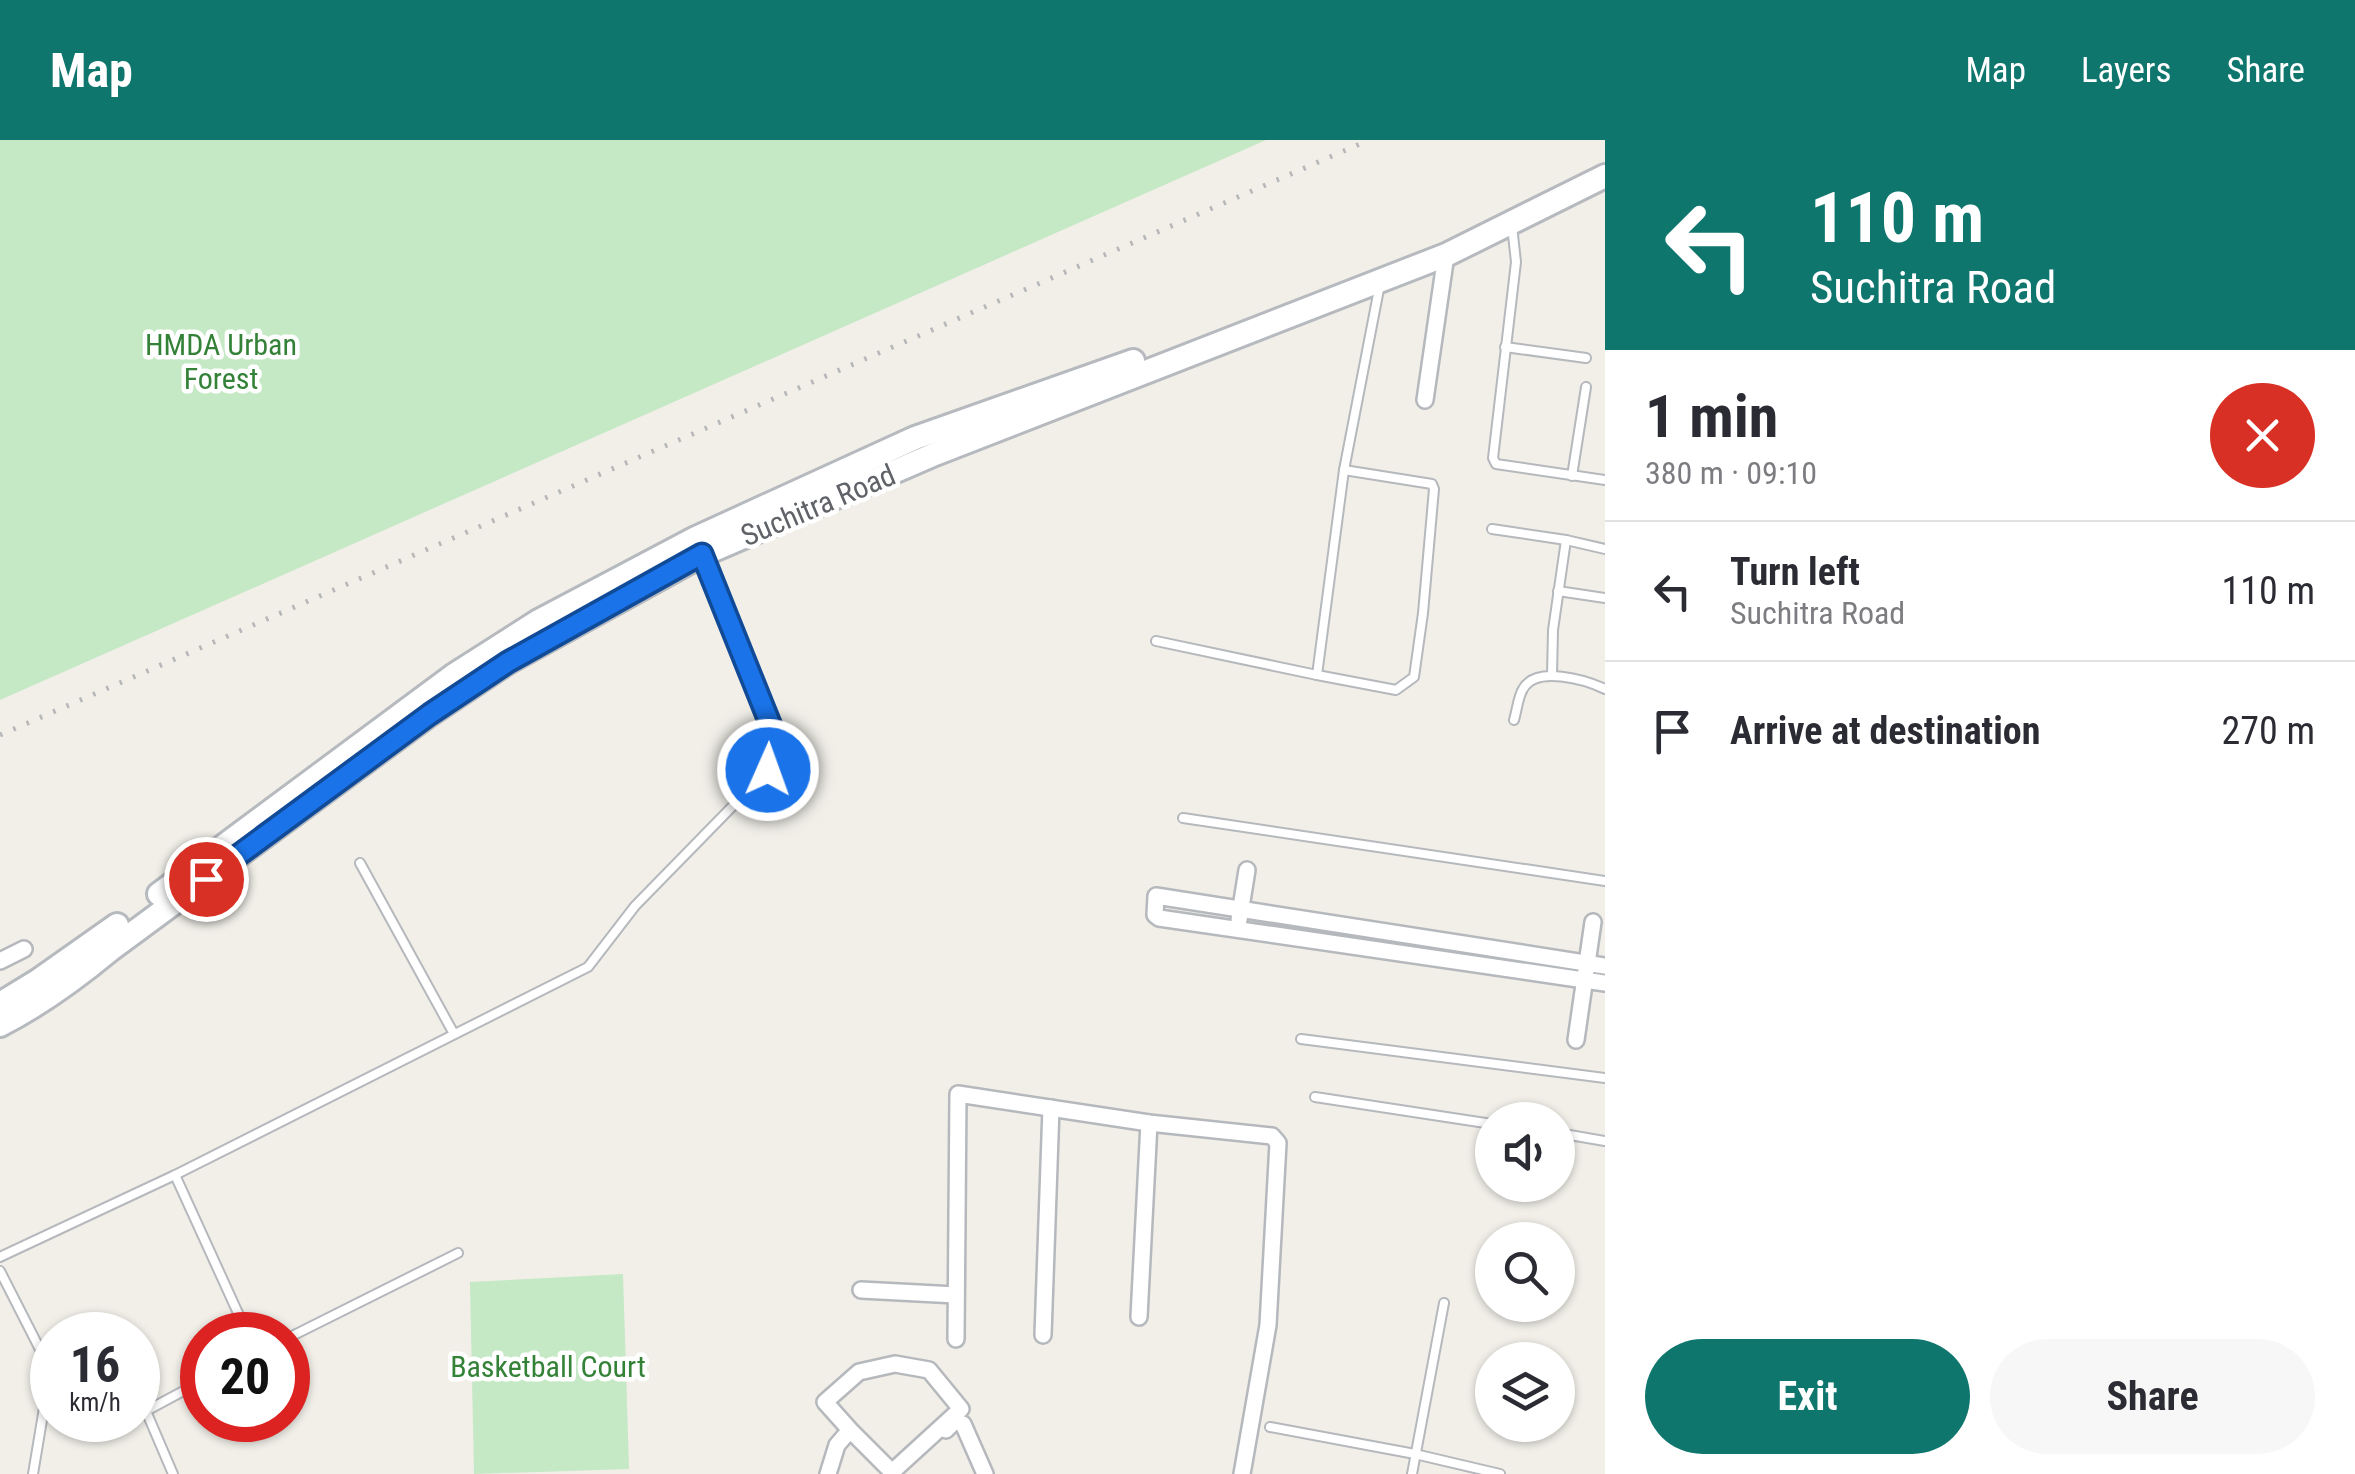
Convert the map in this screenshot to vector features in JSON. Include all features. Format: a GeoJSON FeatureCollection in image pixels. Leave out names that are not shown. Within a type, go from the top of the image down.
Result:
{"type":"FeatureCollection","features":[{"type":"Feature","properties":{"kind":"main road","name":"Suchitra Road"},"geometry":{"type":"LineString","coordinates":[[0,1004],[105,944],[524,652],[702,554],[936,454],[1023,410],[1460,233],[1605,159]]}},
{"type":"Feature","properties":{"kind":"main road","name":"Suchitra Road"},"geometry":{"type":"LineString","coordinates":[[0,1025],[67,985],[105,944],[454,674],[537,622],[713,530],[915,438],[1023,410],[1381,280],[1446,255],[1605,176]]}},
{"type":"Feature","properties":{"kind":"street"},"geometry":{"type":"LineString","coordinates":[[1425,400],[1446,255]]}},
{"type":"Feature","properties":{"kind":"street"},"geometry":{"type":"LineString","coordinates":[[1237,931],[1247,870]]}},
{"type":"Feature","properties":{"kind":"street"},"geometry":{"type":"LineString","coordinates":[[1605,966],[1586,972],[1237,931],[1156,917],[1156,896],[1328,922],[1586,972],[1605,983]]}},
{"type":"Feature","properties":{"kind":"street"},"geometry":{"type":"LineString","coordinates":[[1325,942],[1328,922]]}},
{"type":"Feature","properties":{"kind":"street"},"geometry":{"type":"LineString","coordinates":[[1576,1040],[1593,922]]}},
{"type":"Feature","properties":{"kind":"street"},"geometry":{"type":"LineString","coordinates":[[0,962],[24,949]]}},
{"type":"Feature","properties":{"kind":"street"},"geometry":{"type":"LineString","coordinates":[[956,1339],[958,1094],[1148,1123],[1272,1136],[1278,1143],[1268,1325],[1242,1474]]}},
{"type":"Feature","properties":{"kind":"street"},"geometry":{"type":"LineString","coordinates":[[1043,1334],[1050,1108]]}},
{"type":"Feature","properties":{"kind":"street"},"geometry":{"type":"LineString","coordinates":[[1138,1316],[1148,1123]]}},
{"type":"Feature","properties":{"kind":"street"},"geometry":{"type":"LineString","coordinates":[[861,1290],[956,1295]]}},
{"type":"Feature","properties":{"kind":"street"},"geometry":{"type":"LineString","coordinates":[[895,1364],[930,1370],[961,1409],[892,1472],[850,1430],[825,1402],[860,1372],[895,1364]]}},
{"type":"Feature","properties":{"kind":"street"},"geometry":{"type":"LineString","coordinates":[[904,1474],[955,1421],[963,1424],[985,1474]]}},
{"type":"Feature","properties":{"kind":"street"},"geometry":{"type":"LineString","coordinates":[[828,1474],[838,1445],[850,1430]]}},
{"type":"Feature","properties":{"kind":"lane"},"geometry":{"type":"LineString","coordinates":[[1512,224],[1516,262],[1496,464],[1605,480]]}},
{"type":"Feature","properties":{"kind":"lane"},"geometry":{"type":"LineString","coordinates":[[1318,675],[1344,470],[1381,280]]}},
{"type":"Feature","properties":{"kind":"lane"},"geometry":{"type":"LineString","coordinates":[[1505,347],[1586,358]]}},
{"type":"Feature","properties":{"kind":"lane"},"geometry":{"type":"LineString","coordinates":[[1572,476],[1586,388]]}},
{"type":"Feature","properties":{"kind":"lane"},"geometry":{"type":"LineString","coordinates":[[1156,641],[1396,690],[1404,686],[1414,676],[1434,489],[1432,484],[1344,470]]}},
{"type":"Feature","properties":{"kind":"lane"},"geometry":{"type":"LineString","coordinates":[[1492,529],[1605,549]]}},
{"type":"Feature","properties":{"kind":"lane"},"geometry":{"type":"LineString","coordinates":[[1552,674],[1553,630],[1566,540]]}},
{"type":"Feature","properties":{"kind":"lane"},"geometry":{"type":"LineString","coordinates":[[0,1256],[175,1175],[588,967],[635,906],[768,770],[777,741],[702,554]]}},
{"type":"Feature","properties":{"kind":"lane"},"geometry":{"type":"LineString","coordinates":[[1558,592],[1605,598]]}},
{"type":"Feature","properties":{"kind":"lane"},"geometry":{"type":"LineString","coordinates":[[1514,720],[1523,687],[1531,680],[1552,674],[1605,689]]}},
{"type":"Feature","properties":{"kind":"lane"},"geometry":{"type":"LineString","coordinates":[[1183,818],[1605,881]]}},
{"type":"Feature","properties":{"kind":"lane"},"geometry":{"type":"LineString","coordinates":[[360,864],[454,1034]]}},
{"type":"Feature","properties":{"kind":"lane"},"geometry":{"type":"LineString","coordinates":[[1301,1039],[1605,1078]]}},
{"type":"Feature","properties":{"kind":"lane"},"geometry":{"type":"LineString","coordinates":[[1315,1097],[1475,1121]]}},
{"type":"Feature","properties":{"kind":"lane"},"geometry":{"type":"LineString","coordinates":[[1575,1136],[1605,1140]]}},
{"type":"Feature","properties":{"kind":"lane"},"geometry":{"type":"LineString","coordinates":[[175,1175],[238,1312]]}},
{"type":"Feature","properties":{"kind":"lane"},"geometry":{"type":"LineString","coordinates":[[310,1327],[458,1253]]}},
{"type":"Feature","properties":{"kind":"lane"},"geometry":{"type":"LineString","coordinates":[[0,1272],[30,1331]]}},
{"type":"Feature","properties":{"kind":"lane"},"geometry":{"type":"LineString","coordinates":[[1412,1474],[1444,1303]]}},
{"type":"Feature","properties":{"kind":"lane"},"geometry":{"type":"LineString","coordinates":[[1270,1427],[1500,1474]]}},
{"type":"Feature","properties":{"kind":"lane"},"geometry":{"type":"LineString","coordinates":[[33,1474],[39,1442]]}},
{"type":"Feature","properties":{"kind":"lane"},"geometry":{"type":"LineString","coordinates":[[158,1442],[174,1474]]}},
{"type":"Feature","properties":{"kind":"green space","name":"HMDA Urban Forest"},"geometry":{"type":"Polygon","coordinates":[[[0,140],[1266,140],[0,700],[0,140]]]}},
{"type":"Feature","properties":{"kind":"green space","name":"Basketball Court"},"geometry":{"type":"Polygon","coordinates":[[[623,1274],[629,1469],[474,1474],[470,1282],[623,1274]]]}},
{"type":"Feature","properties":{"kind":"railway"},"geometry":{"type":"LineString","coordinates":[[0,735],[1369,140]]}},
{"type":"Feature","properties":{"kind":"route"},"geometry":{"type":"LineString","coordinates":[[206,879],[430,714],[508,662],[702,554],[777,741],[768,770]]}}]}
